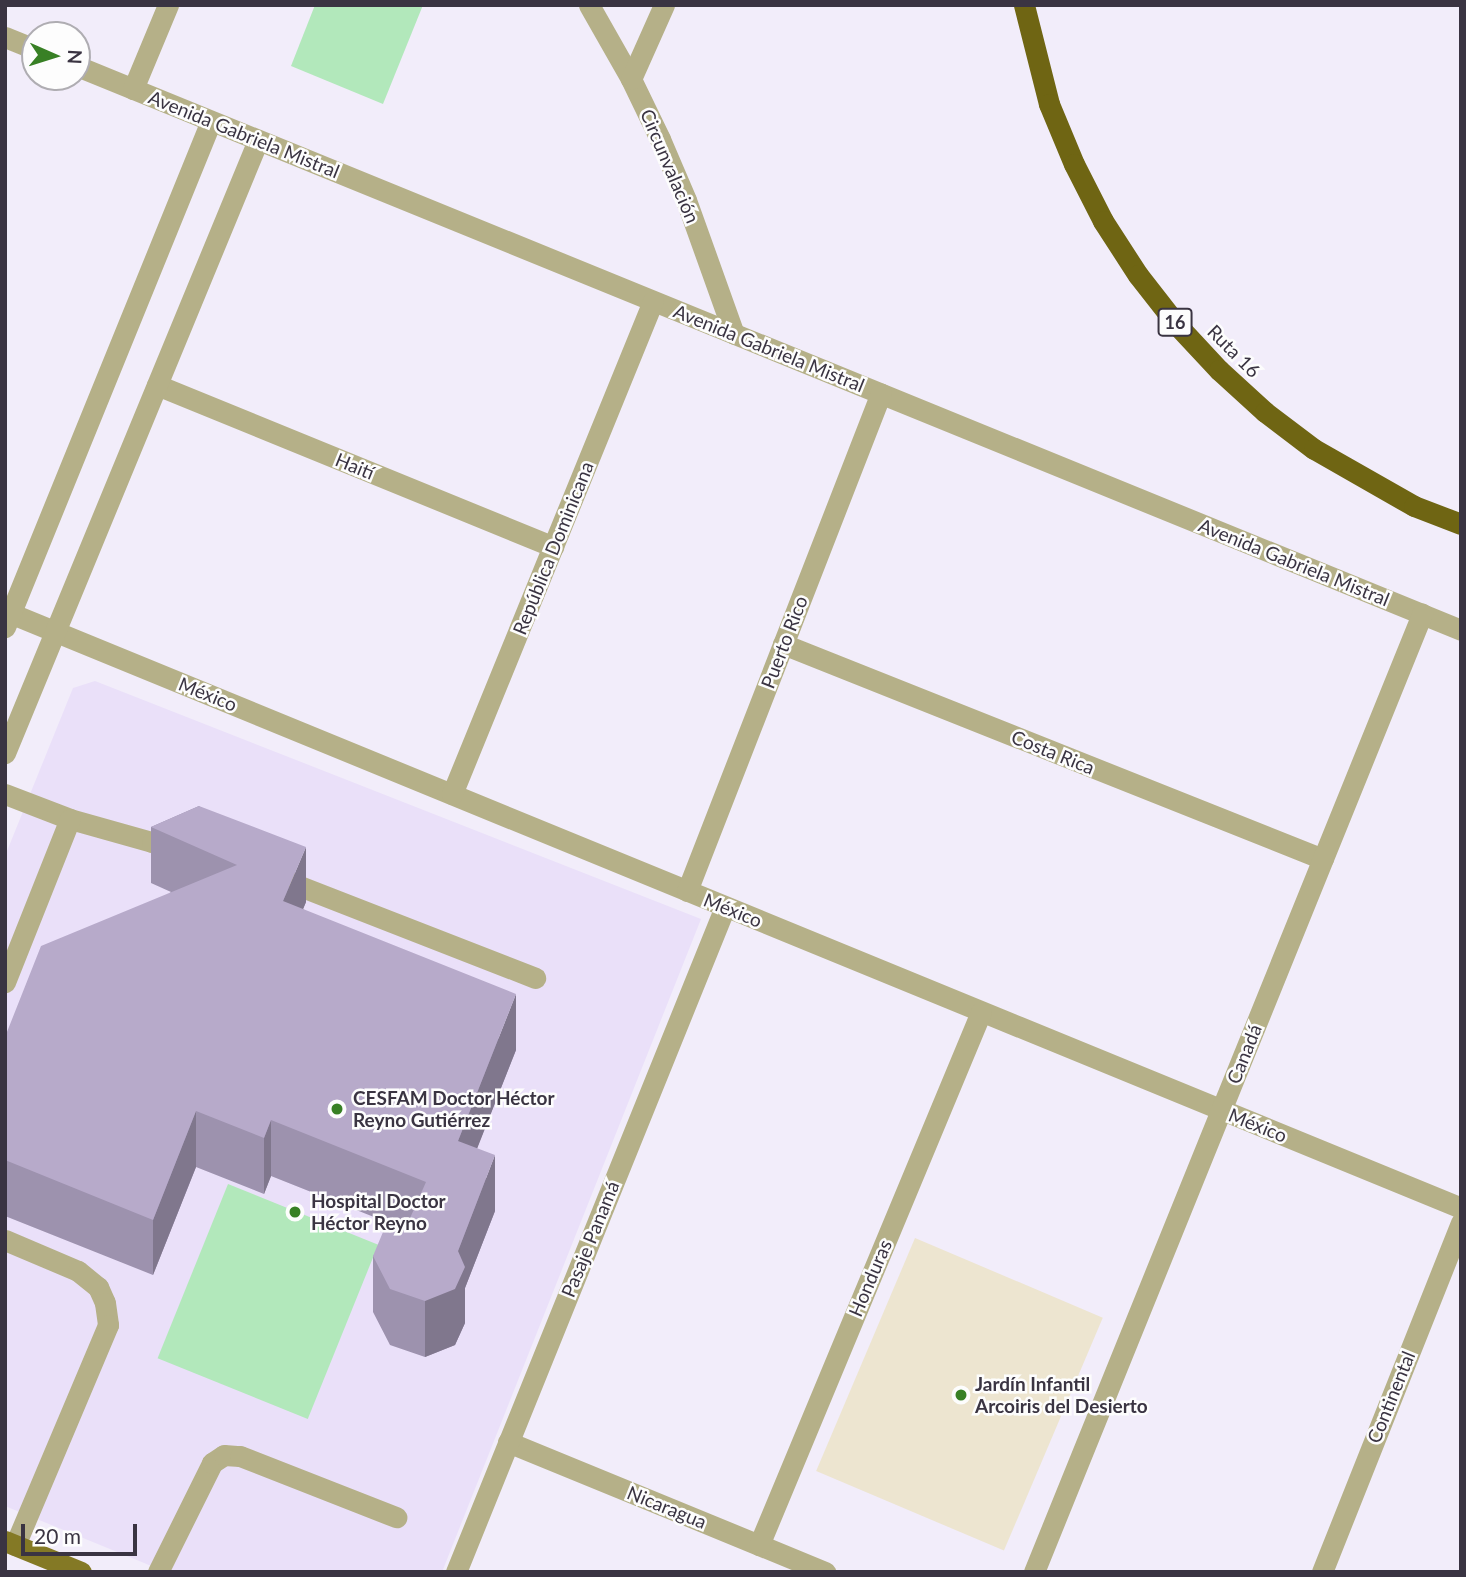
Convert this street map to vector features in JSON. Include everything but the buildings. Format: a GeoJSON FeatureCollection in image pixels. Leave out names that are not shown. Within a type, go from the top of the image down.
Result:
{"type":"FeatureCollection","features":[{"type":"Feature","properties":{"kind":"highway","name":"Ruta 16"},"geometry":{"type":"LineString","coordinates":[[1024,5],[1049,104],[1074,164],[1103,221],[1131,264],[1177,325],[1219,370],[1265,412],[1314,449],[1414,506],[1461,524]]}},
{"type":"Feature","properties":{"kind":"main road"},"geometry":{"type":"LineString","coordinates":[[10,1543],[80,1572]]}},
{"type":"Feature","properties":{"kind":"street"},"geometry":{"type":"LineString","coordinates":[[133,89],[168,5]]}},
{"type":"Feature","properties":{"kind":"street","name":"Circunvalación"},"geometry":{"type":"LineString","coordinates":[[589,5],[631,79],[686,200],[734,334]]}},
{"type":"Feature","properties":{"kind":"street"},"geometry":{"type":"LineString","coordinates":[[631,79],[664,5]]}},
{"type":"Feature","properties":{"kind":"street","name":"Avenida Gabriela Mistral"},"geometry":{"type":"LineString","coordinates":[[91,72],[1461,630]]}},
{"type":"Feature","properties":{"kind":"street"},"geometry":{"type":"LineString","coordinates":[[7,617],[211,121]]}},
{"type":"Feature","properties":{"kind":"street"},"geometry":{"type":"LineString","coordinates":[[5,753],[258,140]]}},
{"type":"Feature","properties":{"kind":"street","name":"República Dominicana"},"geometry":{"type":"LineString","coordinates":[[452,794],[653,301]]}},
{"type":"Feature","properties":{"kind":"street","name":"Haití"},"geometry":{"type":"LineString","coordinates":[[157,384],[553,547]]}},
{"type":"Feature","properties":{"kind":"street","name":"Puerto Rico"},"geometry":{"type":"LineString","coordinates":[[687,891],[881,393]]}},
{"type":"Feature","properties":{"kind":"street","name":"Canadá"},"geometry":{"type":"LineString","coordinates":[[1034,1572],[1422,614]]}},
{"type":"Feature","properties":{"kind":"street","name":"México"},"geometry":{"type":"LineString","coordinates":[[7,617],[55,632],[1461,1209]]}},
{"type":"Feature","properties":{"kind":"street","name":"Costa Rica"},"geometry":{"type":"LineString","coordinates":[[783,644],[1323,859]]}},
{"type":"Feature","properties":{"kind":"street"},"geometry":{"type":"LineString","coordinates":[[5,794],[69,819],[152,842],[197,847]]}},
{"type":"Feature","properties":{"kind":"street"},"geometry":{"type":"LineString","coordinates":[[5,982],[69,819]]}},
{"type":"Feature","properties":{"kind":"street"},"geometry":{"type":"LineString","coordinates":[[256,869],[535,978]]}},
{"type":"Feature","properties":{"kind":"street","name":"Pasaje Panamá"},"geometry":{"type":"LineString","coordinates":[[456,1572],[725,907]]}},
{"type":"Feature","properties":{"kind":"street","name":"Honduras"},"geometry":{"type":"LineString","coordinates":[[760,1545],[981,1012]]}},
{"type":"Feature","properties":{"kind":"street","name":"Continental"},"geometry":{"type":"LineString","coordinates":[[1322,1572],[1461,1223]]}},
{"type":"Feature","properties":{"kind":"street"},"geometry":{"type":"LineString","coordinates":[[5,1240],[78,1271],[98,1287],[105,1303],[108,1325],[10,1543]]}},
{"type":"Feature","properties":{"kind":"street","name":"Nicaragua"},"geometry":{"type":"LineString","coordinates":[[508,1442],[825,1572]]}},
{"type":"Feature","properties":{"kind":"street"},"geometry":{"type":"LineString","coordinates":[[158,1572],[212,1463],[224,1455],[240,1456],[396,1517]]}},
{"type":"Feature","properties":{"kind":"shaded area","name":"Hospital Doctor Héctor Reyno"},"geometry":{"type":"Polygon","coordinates":[[[95,681],[701,919],[442,1572],[166,1572],[5,1506],[5,856],[73,688],[95,681]]]}},
{"type":"Feature","properties":{"kind":"shaded area","name":"Jardín Infantil Arcoiris del Desierto"},"geometry":{"type":"Polygon","coordinates":[[[915,1238],[1103,1318],[1004,1551],[816,1471],[915,1238]]]}},
{"type":"Feature","properties":{"kind":"green space"},"geometry":{"type":"Polygon","coordinates":[[[315,5],[423,5],[383,104],[291,66],[315,5]]]}},
{"type":"Feature","properties":{"kind":"green space"},"geometry":{"type":"Polygon","coordinates":[[[228,1184],[378,1245],[308,1419],[158,1358],[228,1184]]]}},
{"type":"Feature","properties":{"kind":"place","name":"CESFAM Doctor Héctor Reyno Gutiérrez"},"geometry":{"type":"Point","coordinates":[337,1109]}},
{"type":"Feature","properties":{"kind":"place","name":"Hospital Doctor Héctor Reyno"},"geometry":{"type":"Point","coordinates":[295,1212]}},
{"type":"Feature","properties":{"kind":"place","name":"Jardín Infantil Arcoiris del Desierto"},"geometry":{"type":"Point","coordinates":[961,1395]}}]}
